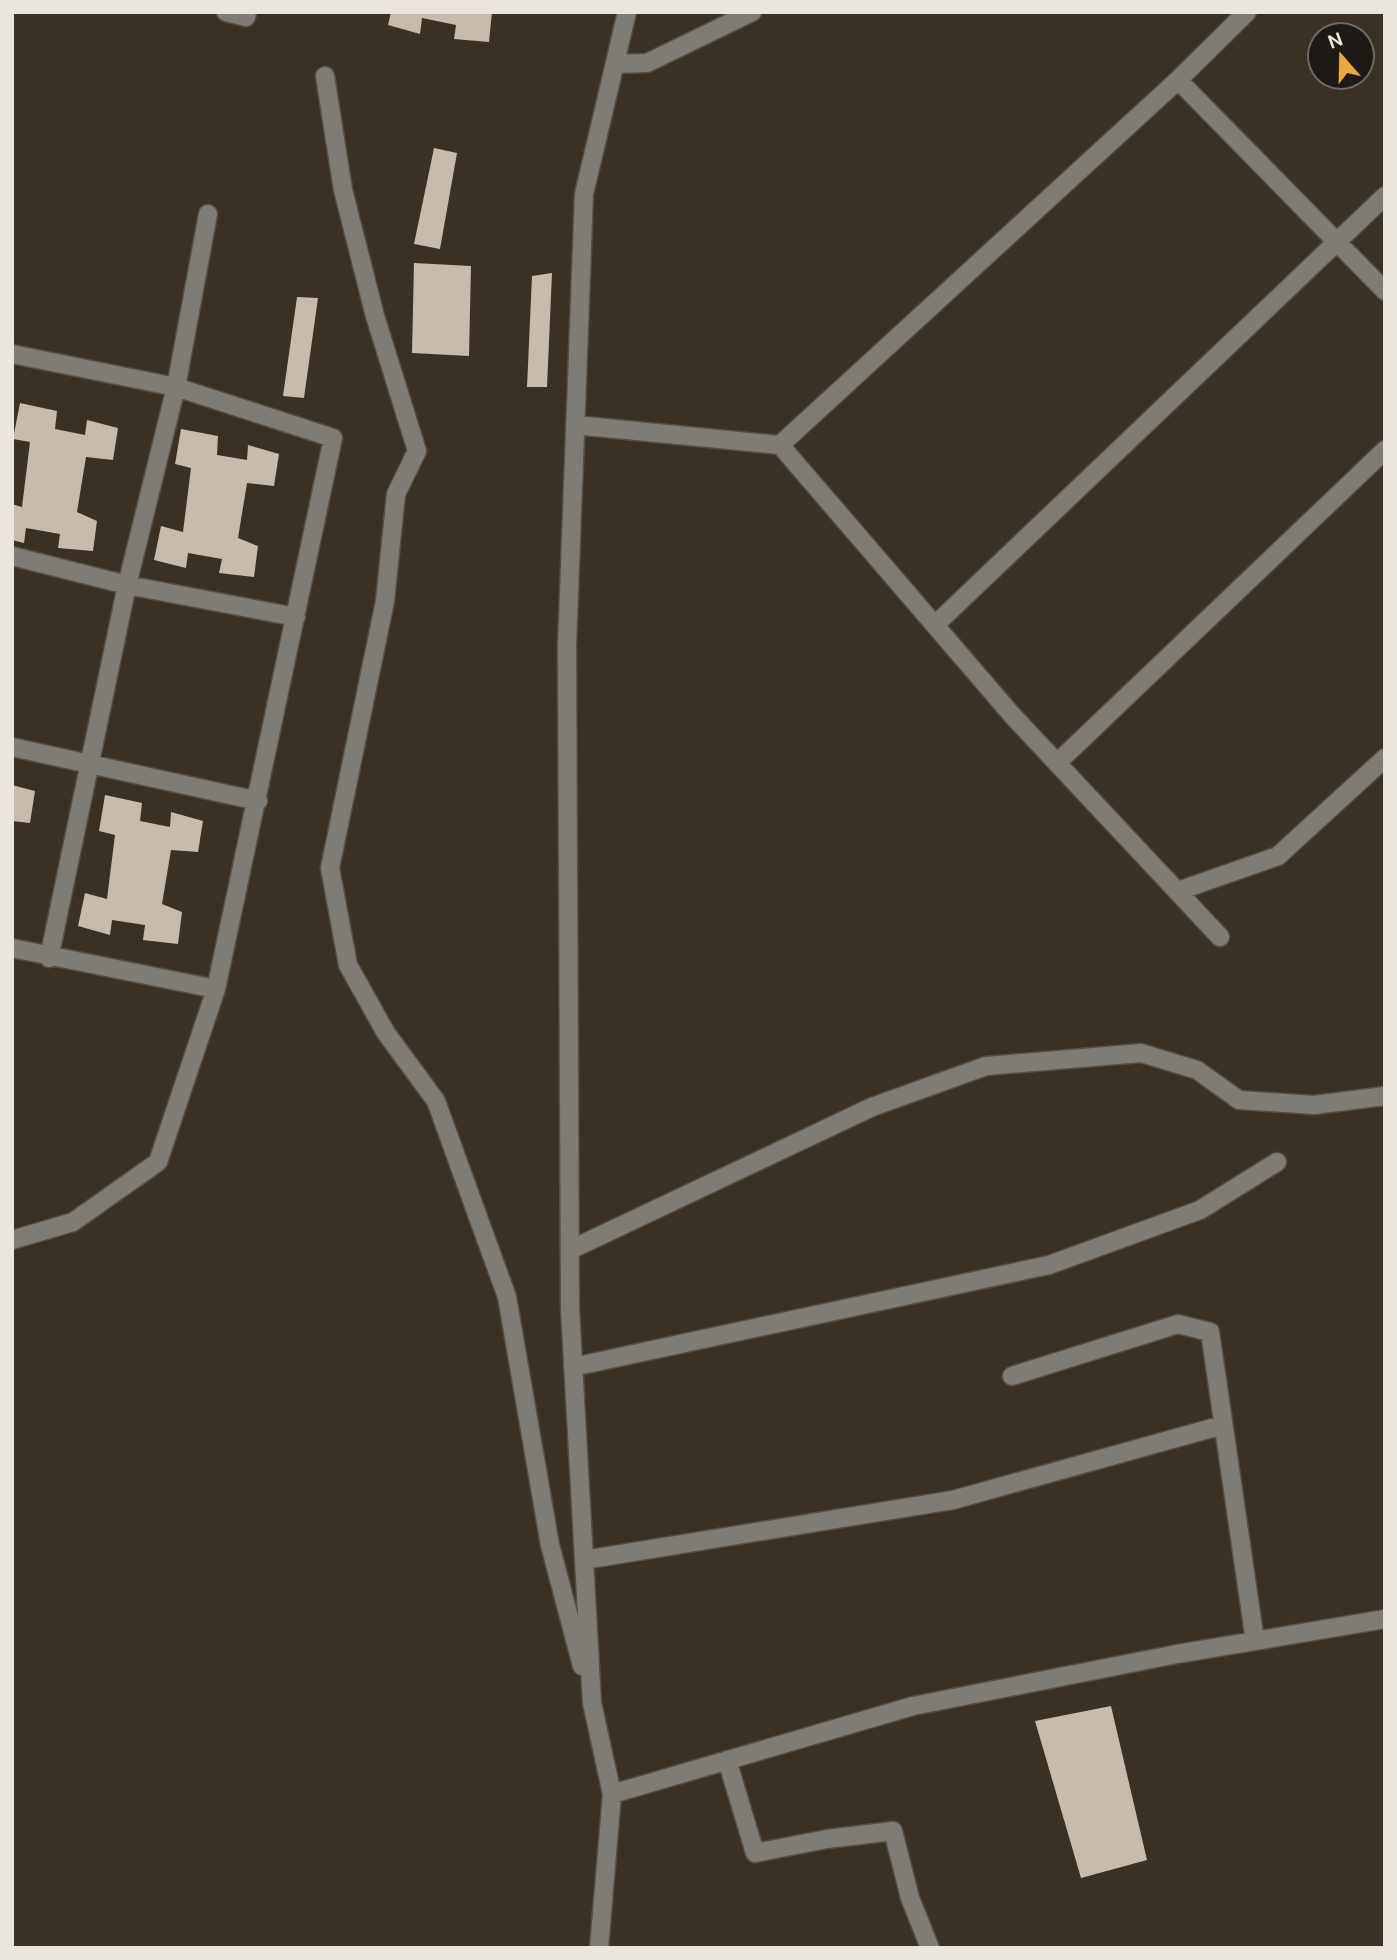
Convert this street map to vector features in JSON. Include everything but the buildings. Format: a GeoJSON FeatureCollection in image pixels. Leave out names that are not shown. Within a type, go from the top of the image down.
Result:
{"type":"FeatureCollection","features":[{"type":"Feature","properties":{"kind":"street"},"geometry":{"type":"LineString","coordinates":[[226,12],[246,17],[247,12]]}},
{"type":"Feature","properties":{"kind":"street"},"geometry":{"type":"LineString","coordinates":[[592,1703],[573,1367],[570,1250],[567,646],[584,194],[627,12]]}},
{"type":"Feature","properties":{"kind":"street"},"geometry":{"type":"LineString","coordinates":[[615,64],[647,63],[752,12]]}},
{"type":"Feature","properties":{"kind":"street"},"geometry":{"type":"LineString","coordinates":[[780,444],[1178,80],[1247,12]]}},
{"type":"Feature","properties":{"kind":"street"},"geometry":{"type":"LineString","coordinates":[[325,76],[343,190],[375,316],[417,451],[396,494],[385,601],[330,868],[348,965],[386,1033],[436,1101],[507,1297],[550,1545],[592,1703],[612,1794],[598,1948]]}},
{"type":"Feature","properties":{"kind":"street"},"geometry":{"type":"LineString","coordinates":[[1178,80],[1385,291]]}},
{"type":"Feature","properties":{"kind":"street"},"geometry":{"type":"LineString","coordinates":[[935,625],[1338,243],[1385,195]]}},
{"type":"Feature","properties":{"kind":"street"},"geometry":{"type":"LineString","coordinates":[[49,958],[127,585],[176,387],[208,214]]}},
{"type":"Feature","properties":{"kind":"street"},"geometry":{"type":"LineString","coordinates":[[12,354],[176,387],[333,438],[216,989],[158,1162],[73,1222],[12,1240]]}},
{"type":"Feature","properties":{"kind":"street"},"geometry":{"type":"LineString","coordinates":[[575,425],[780,444],[1057,763],[1220,937]]}},
{"type":"Feature","properties":{"kind":"street"},"geometry":{"type":"LineString","coordinates":[[1057,763],[1385,450]]}},
{"type":"Feature","properties":{"kind":"street"},"geometry":{"type":"LineString","coordinates":[[12,556],[127,585],[296,617]]}},
{"type":"Feature","properties":{"kind":"street"},"geometry":{"type":"LineString","coordinates":[[12,747],[258,801]]}},
{"type":"Feature","properties":{"kind":"street"},"geometry":{"type":"LineString","coordinates":[[1178,891],[1278,856],[1385,758]]}},
{"type":"Feature","properties":{"kind":"street"},"geometry":{"type":"LineString","coordinates":[[12,948],[49,958],[216,989]]}},
{"type":"Feature","properties":{"kind":"street"},"geometry":{"type":"LineString","coordinates":[[570,1250],[872,1107],[986,1066],[1141,1053],[1196,1070],[1239,1100],[1314,1105],[1385,1096]]}},
{"type":"Feature","properties":{"kind":"street"},"geometry":{"type":"LineString","coordinates":[[573,1367],[1049,1265],[1200,1210],[1277,1162]]}},
{"type":"Feature","properties":{"kind":"street"},"geometry":{"type":"LineString","coordinates":[[1012,1376],[1178,1324],[1210,1332],[1255,1641]]}},
{"type":"Feature","properties":{"kind":"street"},"geometry":{"type":"LineString","coordinates":[[584,1560],[953,1500],[1223,1425]]}},
{"type":"Feature","properties":{"kind":"street"},"geometry":{"type":"LineString","coordinates":[[612,1794],[913,1706],[1385,1619]]}},
{"type":"Feature","properties":{"kind":"street"},"geometry":{"type":"LineString","coordinates":[[727,1760],[755,1853],[827,1839],[893,1831],[923,1946]]}}]}
